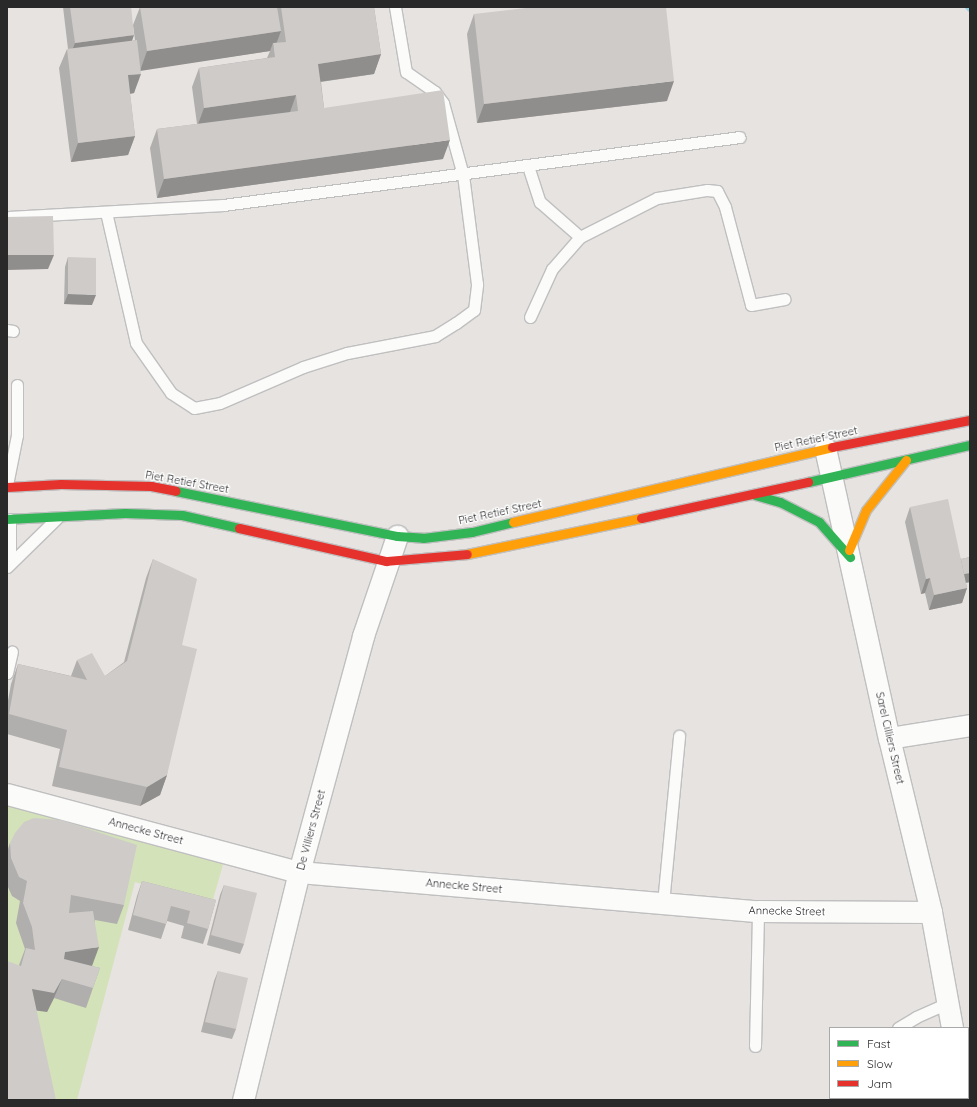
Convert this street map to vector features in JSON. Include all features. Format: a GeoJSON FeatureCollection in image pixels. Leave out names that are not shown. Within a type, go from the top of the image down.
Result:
{"type":"FeatureCollection","features":[{"type":"Feature","properties":{"kind":"street","name":"Piet Retief Street"},"geometry":{"type":"LineString","coordinates":[[7,486],[61,484],[151,486],[397,536],[423,538],[472,532],[825,448],[970,420]]}},
{"type":"Feature","properties":{"kind":"street"},"geometry":{"type":"LineString","coordinates":[[9,519],[125,514],[182,516],[386,562],[440,558],[488,551],[754,494],[833,477],[970,444]]}},
{"type":"Feature","properties":{"kind":"street","name":"Sarel Cilliers Street"},"geometry":{"type":"LineString","coordinates":[[825,448],[850,553],[889,738],[931,912],[952,1027]]}},
{"type":"Feature","properties":{"kind":"street"},"geometry":{"type":"LineString","coordinates":[[754,494],[780,502],[819,522],[850,553],[866,510],[906,460]]}},
{"type":"Feature","properties":{"kind":"street","name":"De Villiers Street"},"geometry":{"type":"LineString","coordinates":[[243,1100],[299,872],[363,636],[386,562],[397,536]]}},
{"type":"Feature","properties":{"kind":"street"},"geometry":{"type":"LineString","coordinates":[[889,738],[970,725]]}},
{"type":"Feature","properties":{"kind":"street","name":"Annecke Street"},"geometry":{"type":"LineString","coordinates":[[7,794],[299,872],[758,911],[931,912]]}},
{"type":"Feature","properties":{"kind":"lane"},"geometry":{"type":"LineString","coordinates":[[106,212],[136,342],[171,393],[194,408],[220,403],[303,367],[347,353],[435,336],[474,310],[477,284],[464,175],[443,103],[435,92],[406,72],[395,7]]}},
{"type":"Feature","properties":{"kind":"lane"},"geometry":{"type":"LineString","coordinates":[[9,217],[223,205],[464,175],[740,137]]}},
{"type":"Feature","properties":{"kind":"lane"},"geometry":{"type":"LineString","coordinates":[[528,166],[540,202],[580,237]]}},
{"type":"Feature","properties":{"kind":"lane"},"geometry":{"type":"LineString","coordinates":[[530,317],[552,268],[580,237],[657,198],[707,190],[717,191],[725,207],[751,305],[784,299]]}},
{"type":"Feature","properties":{"kind":"lane"},"geometry":{"type":"LineString","coordinates":[[7,486],[17,435],[17,385]]}},
{"type":"Feature","properties":{"kind":"lane"},"geometry":{"type":"LineString","coordinates":[[7,566],[59,517]]}},
{"type":"Feature","properties":{"kind":"lane"},"geometry":{"type":"LineString","coordinates":[[7,566],[10,555],[9,519]]}},
{"type":"Feature","properties":{"kind":"lane"},"geometry":{"type":"LineString","coordinates":[[7,674],[12,652]]}},
{"type":"Feature","properties":{"kind":"lane"},"geometry":{"type":"LineString","coordinates":[[663,903],[679,736]]}},
{"type":"Feature","properties":{"kind":"lane"},"geometry":{"type":"LineString","coordinates":[[755,1046],[758,911]]}},
{"type":"Feature","properties":{"kind":"lane"},"geometry":{"type":"LineString","coordinates":[[900,1027],[916,1017],[947,1004]]}},
{"type":"Feature","properties":{"kind":"green space"},"geometry":{"type":"Polygon","coordinates":[[[7,804],[224,861],[212,903],[135,882],[77,1100],[7,1100],[7,804]]]}},
{"type":"Feature","properties":{"kind":"building"},"geometry":{"type":"Polygon","coordinates":[[[70,7],[131,7],[134,35],[75,43],[70,7]]]}},
{"type":"Feature","properties":{"kind":"building"},"geometry":{"type":"Polygon","coordinates":[[[140,7],[277,7],[281,31],[147,51],[140,7]]]}},
{"type":"Feature","properties":{"kind":"building"},"geometry":{"type":"Polygon","coordinates":[[[281,7],[374,7],[381,54],[318,64],[324,108],[443,90],[450,140],[164,179],[157,129],[298,111],[296,95],[204,108],[199,68],[275,57],[273,43],[286,42],[281,7]]]}},
{"type":"Feature","properties":{"kind":"building"},"geometry":{"type":"Polygon","coordinates":[[[535,7],[666,7],[674,81],[484,104],[474,14],[535,7]]]}},
{"type":"Feature","properties":{"kind":"building"},"geometry":{"type":"Polygon","coordinates":[[[137,40],[141,74],[128,75],[135,136],[78,143],[67,49],[137,40]]]}},
{"type":"Feature","properties":{"kind":"building"},"geometry":{"type":"Polygon","coordinates":[[[53,216],[54,255],[7,255],[7,217],[53,216]]]}},
{"type":"Feature","properties":{"kind":"building"},"geometry":{"type":"Polygon","coordinates":[[[68,257],[96,258],[96,295],[68,294],[68,257]]]}},
{"type":"Feature","properties":{"kind":"building"},"geometry":{"type":"Polygon","coordinates":[[[948,499],[967,588],[934,595],[930,578],[926,579],[910,507],[948,499]]]}},
{"type":"Feature","properties":{"kind":"building"},"geometry":{"type":"Polygon","coordinates":[[[970,557],[970,573],[964,574],[961,559],[970,557]]]}},
{"type":"Feature","properties":{"kind":"building"},"geometry":{"type":"Polygon","coordinates":[[[153,559],[197,579],[182,645],[197,649],[167,775],[147,787],[59,767],[67,730],[9,714],[18,664],[87,680],[77,660],[92,653],[105,676],[127,661],[153,559]]]}},
{"type":"Feature","properties":{"kind":"building"},"geometry":{"type":"Polygon","coordinates":[[[34,818],[61,820],[137,845],[124,905],[71,895],[69,913],[93,911],[99,947],[65,952],[64,959],[100,968],[93,988],[62,979],[54,993],[32,989],[56,1100],[7,1100],[7,961],[21,966],[26,948],[35,950],[32,927],[23,903],[27,881],[19,877],[11,858],[10,843],[15,833],[24,822],[34,818]]]}},
{"type":"Feature","properties":{"kind":"building"},"geometry":{"type":"Polygon","coordinates":[[[142,881],[216,900],[208,929],[187,923],[190,911],[171,906],[166,924],[133,915],[142,881]]]}},
{"type":"Feature","properties":{"kind":"building"},"geometry":{"type":"Polygon","coordinates":[[[224,885],[257,893],[244,944],[211,935],[224,885]]]}},
{"type":"Feature","properties":{"kind":"building"},"geometry":{"type":"Polygon","coordinates":[[[218,971],[248,978],[236,1029],[205,1022],[218,971]]]}},
{"type":"Feature","properties":{"kind":"traffic: fast"},"geometry":{"type":"LineString","coordinates":[[808,482],[970,445]]}},
{"type":"Feature","properties":{"kind":"traffic: fast"},"geometry":{"type":"LineString","coordinates":[[176,491],[397,536],[423,538],[472,532],[513,522]]}},
{"type":"Feature","properties":{"kind":"traffic: fast"},"geometry":{"type":"LineString","coordinates":[[755,495],[780,502],[819,522],[850,557]]}},
{"type":"Feature","properties":{"kind":"traffic: fast"},"geometry":{"type":"LineString","coordinates":[[7,519],[125,513],[182,515],[239,528]]}},
{"type":"Feature","properties":{"kind":"traffic: slow"},"geometry":{"type":"LineString","coordinates":[[513,522],[832,447]]}},
{"type":"Feature","properties":{"kind":"traffic: slow"},"geometry":{"type":"LineString","coordinates":[[849,550],[866,510],[906,460]]}},
{"type":"Feature","properties":{"kind":"traffic: slow"},"geometry":{"type":"LineString","coordinates":[[467,554],[641,518]]}},
{"type":"Feature","properties":{"kind":"traffic: jam"},"geometry":{"type":"LineString","coordinates":[[832,447],[970,420]]}},
{"type":"Feature","properties":{"kind":"traffic: jam"},"geometry":{"type":"LineString","coordinates":[[641,518],[808,482]]}},
{"type":"Feature","properties":{"kind":"traffic: jam"},"geometry":{"type":"LineString","coordinates":[[7,487],[61,484],[151,486],[176,491]]}},
{"type":"Feature","properties":{"kind":"traffic: jam"},"geometry":{"type":"LineString","coordinates":[[239,528],[386,561],[467,554]]}}]}
